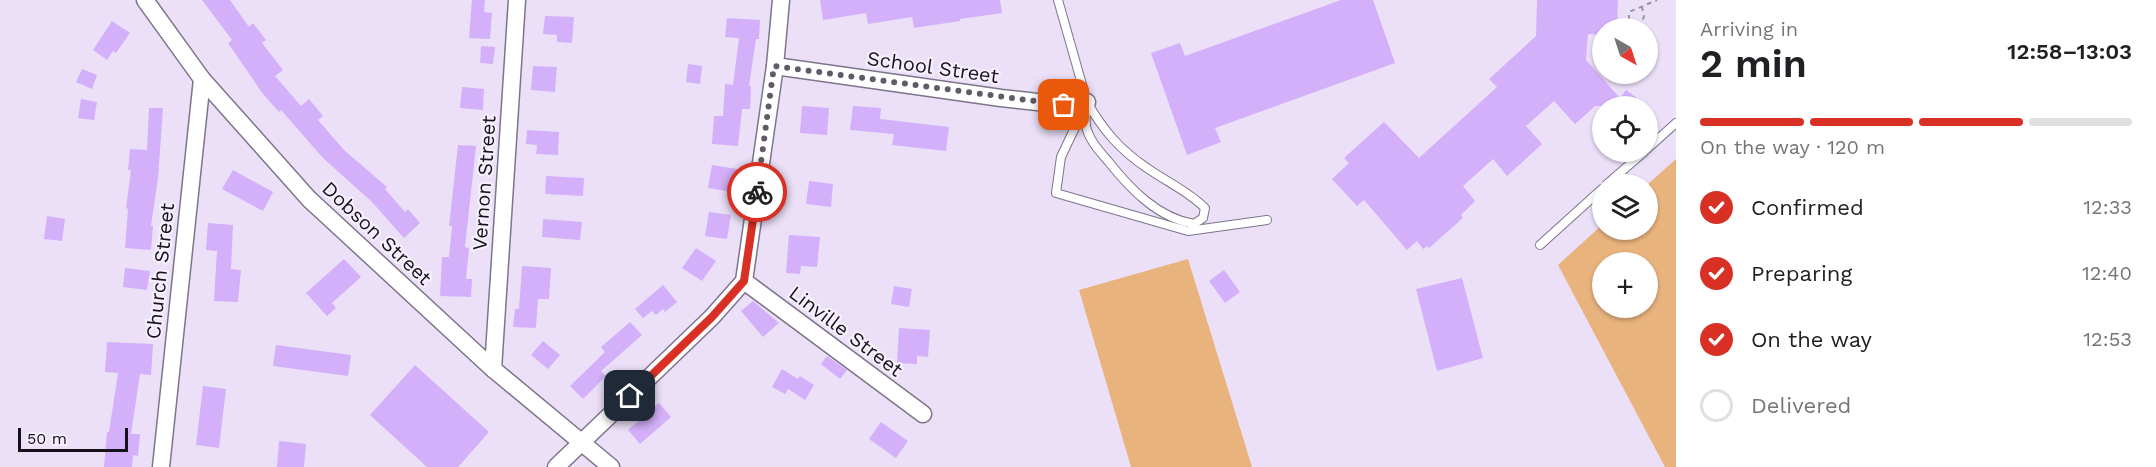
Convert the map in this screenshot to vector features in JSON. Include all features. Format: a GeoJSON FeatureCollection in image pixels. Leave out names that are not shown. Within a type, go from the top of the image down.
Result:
{"type":"FeatureCollection","features":[{"type":"Feature","properties":{"kind":"street","name":"Dobson Street"},"geometry":{"type":"LineString","coordinates":[[145,0],[202,79],[309,199],[493,369],[611,467]]}},
{"type":"Feature","properties":{"kind":"street","name":"Vernon Street"},"geometry":{"type":"LineString","coordinates":[[493,369],[517,0]]}},
{"type":"Feature","properties":{"kind":"street"},"geometry":{"type":"LineString","coordinates":[[556,467],[712,317],[744,281],[781,0]]}},
{"type":"Feature","properties":{"kind":"street","name":"School Street"},"geometry":{"type":"LineString","coordinates":[[774,66],[1001,98],[1064,105],[1087,102]]}},
{"type":"Feature","properties":{"kind":"street","name":"Church Street"},"geometry":{"type":"LineString","coordinates":[[161,467],[202,79]]}},
{"type":"Feature","properties":{"kind":"street","name":"Linville Street"},"geometry":{"type":"LineString","coordinates":[[744,281],[923,414]]}},
{"type":"Feature","properties":{"kind":"lane"},"geometry":{"type":"LineString","coordinates":[[1058,0],[1087,102],[1101,127],[1126,154],[1200,203],[1205,208],[1203,218],[1194,224],[1181,222],[1156,209],[1125,183],[1093,143],[1085,128],[1087,102]]}},
{"type":"Feature","properties":{"kind":"lane"},"geometry":{"type":"LineString","coordinates":[[1087,102],[1061,157],[1056,193],[1188,231],[1267,220]]}},
{"type":"Feature","properties":{"kind":"lane"},"geometry":{"type":"LineString","coordinates":[[1658,139],[1676,123]]}},
{"type":"Feature","properties":{"kind":"lane"},"geometry":{"type":"LineString","coordinates":[[1618,174],[1632,162]]}},
{"type":"Feature","properties":{"kind":"lane"},"geometry":{"type":"LineString","coordinates":[[1540,244],[1592,198]]}},
{"type":"Feature","properties":{"kind":"path"},"geometry":{"type":"LineString","coordinates":[[1630,18],[1629,12],[1657,0]]}},
{"type":"Feature","properties":{"kind":"path"},"geometry":{"type":"LineString","coordinates":[[1642,7],[1644,18]]}},
{"type":"Feature","properties":{"kind":"shaded area"},"geometry":{"type":"Polygon","coordinates":[[[1676,159],[1676,467],[1665,467],[1558,265],[1592,234],[1592,240],[1658,240],[1658,175],[1676,159]]]}},
{"type":"Feature","properties":{"kind":"shaded area"},"geometry":{"type":"Polygon","coordinates":[[[1188,259],[1252,467],[1131,467],[1079,290],[1188,259]]]}},
{"type":"Feature","properties":{"kind":"building"},"geometry":{"type":"Polygon","coordinates":[[[202,0],[230,0],[249,27],[253,23],[266,40],[262,43],[283,70],[275,76],[301,106],[309,99],[323,116],[318,120],[344,150],[387,187],[385,189],[405,212],[408,209],[420,223],[404,238],[372,202],[323,158],[281,110],[279,112],[263,94],[228,43],[232,40],[202,0]]]}},
{"type":"Feature","properties":{"kind":"building"},"geometry":{"type":"Polygon","coordinates":[[[472,0],[485,0],[484,12],[492,13],[490,39],[469,38],[472,0]]]}},
{"type":"Feature","properties":{"kind":"building"},"geometry":{"type":"Polygon","coordinates":[[[820,0],[1000,0],[1002,13],[914,28],[912,17],[868,24],[866,13],[823,20],[820,0]]]}},
{"type":"Feature","properties":{"kind":"building"},"geometry":{"type":"Polygon","coordinates":[[[1341,0],[1373,0],[1395,63],[1215,128],[1221,142],[1187,155],[1151,53],[1180,43],[1185,56],[1341,0]]]}},
{"type":"Feature","properties":{"kind":"building"},"geometry":{"type":"Polygon","coordinates":[[[1537,0],[1618,0],[1617,18],[1592,18],[1592,34],[1588,34],[1586,60],[1592,67],[1592,84],[1607,84],[1618,96],[1592,96],[1592,109],[1575,124],[1554,101],[1526,126],[1542,144],[1507,176],[1493,159],[1463,186],[1475,201],[1461,215],[1463,218],[1429,248],[1427,246],[1423,249],[1417,241],[1407,250],[1364,200],[1357,206],[1332,179],[1349,163],[1344,158],[1384,122],[1419,158],[1497,87],[1489,79],[1536,36],[1537,0]]]}},
{"type":"Feature","properties":{"kind":"building"},"geometry":{"type":"Polygon","coordinates":[[[545,16],[574,17],[572,43],[557,42],[557,35],[543,34],[545,16]]]}},
{"type":"Feature","properties":{"kind":"building"},"geometry":{"type":"Polygon","coordinates":[[[727,18],[760,20],[759,39],[756,39],[749,86],[751,86],[750,109],[742,109],[738,146],[712,144],[714,116],[723,116],[725,84],[733,85],[739,38],[725,37],[727,18]]]}},
{"type":"Feature","properties":{"kind":"building"},"geometry":{"type":"Polygon","coordinates":[[[112,21],[130,33],[116,53],[113,51],[107,60],[93,50],[112,21]]]}},
{"type":"Feature","properties":{"kind":"building"},"geometry":{"type":"Polygon","coordinates":[[[481,46],[495,47],[493,64],[480,63],[481,46]]]}},
{"type":"Feature","properties":{"kind":"building"},"geometry":{"type":"Polygon","coordinates":[[[688,64],[702,66],[700,84],[686,82],[688,64]]]}},
{"type":"Feature","properties":{"kind":"building"},"geometry":{"type":"Polygon","coordinates":[[[533,66],[557,67],[555,92],[531,90],[533,66]]]}},
{"type":"Feature","properties":{"kind":"building"},"geometry":{"type":"Polygon","coordinates":[[[82,69],[97,75],[92,89],[76,82],[82,69]]]}},
{"type":"Feature","properties":{"kind":"building"},"geometry":{"type":"Polygon","coordinates":[[[462,87],[484,89],[483,110],[460,108],[462,87]]]}},
{"type":"Feature","properties":{"kind":"building"},"geometry":{"type":"Polygon","coordinates":[[[1626,90],[1634,96],[1622,96],[1626,90]]]}},
{"type":"Feature","properties":{"kind":"building"},"geometry":{"type":"Polygon","coordinates":[[[81,99],[97,102],[94,120],[78,118],[81,99]]]}},
{"type":"Feature","properties":{"kind":"building"},"geometry":{"type":"Polygon","coordinates":[[[802,106],[829,108],[827,135],[800,133],[802,106]]]}},
{"type":"Feature","properties":{"kind":"building"},"geometry":{"type":"Polygon","coordinates":[[[853,106],[881,108],[880,119],[949,127],[946,151],[892,145],[894,134],[850,130],[853,106]]]}},
{"type":"Feature","properties":{"kind":"building"},"geometry":{"type":"Polygon","coordinates":[[[149,108],[163,108],[158,178],[151,226],[153,226],[151,250],[125,248],[128,209],[126,208],[131,170],[128,170],[130,149],[147,150],[149,108]]]}},
{"type":"Feature","properties":{"kind":"building"},"geometry":{"type":"Polygon","coordinates":[[[527,130],[559,132],[558,155],[536,154],[537,145],[526,144],[527,130]]]}},
{"type":"Feature","properties":{"kind":"building"},"geometry":{"type":"Polygon","coordinates":[[[458,145],[476,146],[465,247],[469,248],[466,279],[472,279],[471,297],[440,296],[442,257],[449,257],[452,226],[449,226],[458,145]]]}},
{"type":"Feature","properties":{"kind":"building"},"geometry":{"type":"Polygon","coordinates":[[[712,165],[737,169],[733,192],[708,188],[712,165]]]}},
{"type":"Feature","properties":{"kind":"building"},"geometry":{"type":"Polygon","coordinates":[[[233,170],[273,192],[263,211],[222,189],[233,170]]]}},
{"type":"Feature","properties":{"kind":"building"},"geometry":{"type":"Polygon","coordinates":[[[546,176],[584,178],[583,196],[545,194],[546,176]]]}},
{"type":"Feature","properties":{"kind":"building"},"geometry":{"type":"Polygon","coordinates":[[[809,181],[833,184],[831,207],[806,204],[809,181]]]}},
{"type":"Feature","properties":{"kind":"building"},"geometry":{"type":"Polygon","coordinates":[[[709,212],[731,215],[727,239],[705,236],[709,212]]]}},
{"type":"Feature","properties":{"kind":"building"},"geometry":{"type":"Polygon","coordinates":[[[47,216],[65,219],[62,241],[44,239],[47,216]]]}},
{"type":"Feature","properties":{"kind":"building"},"geometry":{"type":"Polygon","coordinates":[[[543,219],[582,222],[580,240],[542,237],[543,219]]]}},
{"type":"Feature","properties":{"kind":"building"},"geometry":{"type":"Polygon","coordinates":[[[208,223],[233,225],[231,269],[241,270],[238,302],[214,301],[217,251],[206,250],[208,223]]]}},
{"type":"Feature","properties":{"kind":"building"},"geometry":{"type":"Polygon","coordinates":[[[789,235],[820,237],[817,267],[801,266],[800,274],[786,273],[789,235]]]}},
{"type":"Feature","properties":{"kind":"building"},"geometry":{"type":"Polygon","coordinates":[[[696,248],[716,261],[702,281],[682,268],[696,248]]]}},
{"type":"Feature","properties":{"kind":"building"},"geometry":{"type":"Polygon","coordinates":[[[344,259],[361,277],[332,303],[336,308],[327,316],[306,293],[344,259]]]}},
{"type":"Feature","properties":{"kind":"building"},"geometry":{"type":"Polygon","coordinates":[[[522,266],[551,268],[549,299],[538,299],[536,328],[513,327],[515,309],[519,309],[522,266]]]}},
{"type":"Feature","properties":{"kind":"building"},"geometry":{"type":"Polygon","coordinates":[[[125,268],[150,271],[147,290],[123,287],[125,268]]]}},
{"type":"Feature","properties":{"kind":"building"},"geometry":{"type":"Polygon","coordinates":[[[1224,270],[1240,292],[1225,303],[1209,281],[1224,270]]]}},
{"type":"Feature","properties":{"kind":"building"},"geometry":{"type":"Polygon","coordinates":[[[1462,278],[1483,358],[1437,371],[1416,289],[1462,278]]]}},
{"type":"Feature","properties":{"kind":"building"},"geometry":{"type":"Polygon","coordinates":[[[663,285],[677,302],[665,312],[663,309],[656,315],[652,311],[643,318],[635,309],[663,285]]]}},
{"type":"Feature","properties":{"kind":"building"},"geometry":{"type":"Polygon","coordinates":[[[894,286],[912,289],[909,307],[891,304],[894,286]]]}},
{"type":"Feature","properties":{"kind":"building"},"geometry":{"type":"Polygon","coordinates":[[[753,301],[779,323],[763,337],[741,311],[753,301]]]}},
{"type":"Feature","properties":{"kind":"building"},"geometry":{"type":"Polygon","coordinates":[[[630,322],[642,335],[601,371],[606,376],[583,399],[570,386],[605,352],[601,347],[630,322]]]}},
{"type":"Feature","properties":{"kind":"building"},"geometry":{"type":"Polygon","coordinates":[[[899,328],[930,330],[928,357],[917,356],[917,364],[897,363],[899,328]]]}},
{"type":"Feature","properties":{"kind":"building"},"geometry":{"type":"Polygon","coordinates":[[[543,341],[560,355],[548,369],[531,355],[543,341]]]}},
{"type":"Feature","properties":{"kind":"building"},"geometry":{"type":"Polygon","coordinates":[[[107,342],[153,344],[151,375],[140,374],[131,434],[140,434],[138,456],[133,455],[132,467],[104,467],[107,432],[109,432],[118,373],[105,372],[107,342]]]}},
{"type":"Feature","properties":{"kind":"building"},"geometry":{"type":"Polygon","coordinates":[[[276,345],[351,355],[348,376],[273,366],[276,345]]]}},
{"type":"Feature","properties":{"kind":"building"},"geometry":{"type":"Polygon","coordinates":[[[827,356],[847,370],[840,379],[821,364],[827,356]]]}},
{"type":"Feature","properties":{"kind":"building"},"geometry":{"type":"Polygon","coordinates":[[[415,365],[489,432],[458,467],[427,467],[370,415],[415,365]]]}},
{"type":"Feature","properties":{"kind":"building"},"geometry":{"type":"Polygon","coordinates":[[[782,369],[814,385],[805,400],[788,389],[785,394],[772,387],[782,369]]]}},
{"type":"Feature","properties":{"kind":"building"},"geometry":{"type":"Polygon","coordinates":[[[203,386],[226,389],[219,448],[196,445],[203,386]]]}},
{"type":"Feature","properties":{"kind":"building"},"geometry":{"type":"Polygon","coordinates":[[[659,403],[671,417],[640,444],[628,430],[659,403]]]}},
{"type":"Feature","properties":{"kind":"building"},"geometry":{"type":"Polygon","coordinates":[[[881,422],[908,441],[896,458],[869,439],[881,422]]]}},
{"type":"Feature","properties":{"kind":"building"},"geometry":{"type":"Polygon","coordinates":[[[279,441],[306,444],[304,467],[277,467],[279,441]]]}},
{"type":"Feature","properties":{"kind":"way so far"},"geometry":{"type":"LineString","coordinates":[[757,192],[774,66],[1064,105]]}},
{"type":"Feature","properties":{"kind":"route"},"geometry":{"type":"LineString","coordinates":[[630,396],[712,317],[744,281],[757,192]]}}]}
